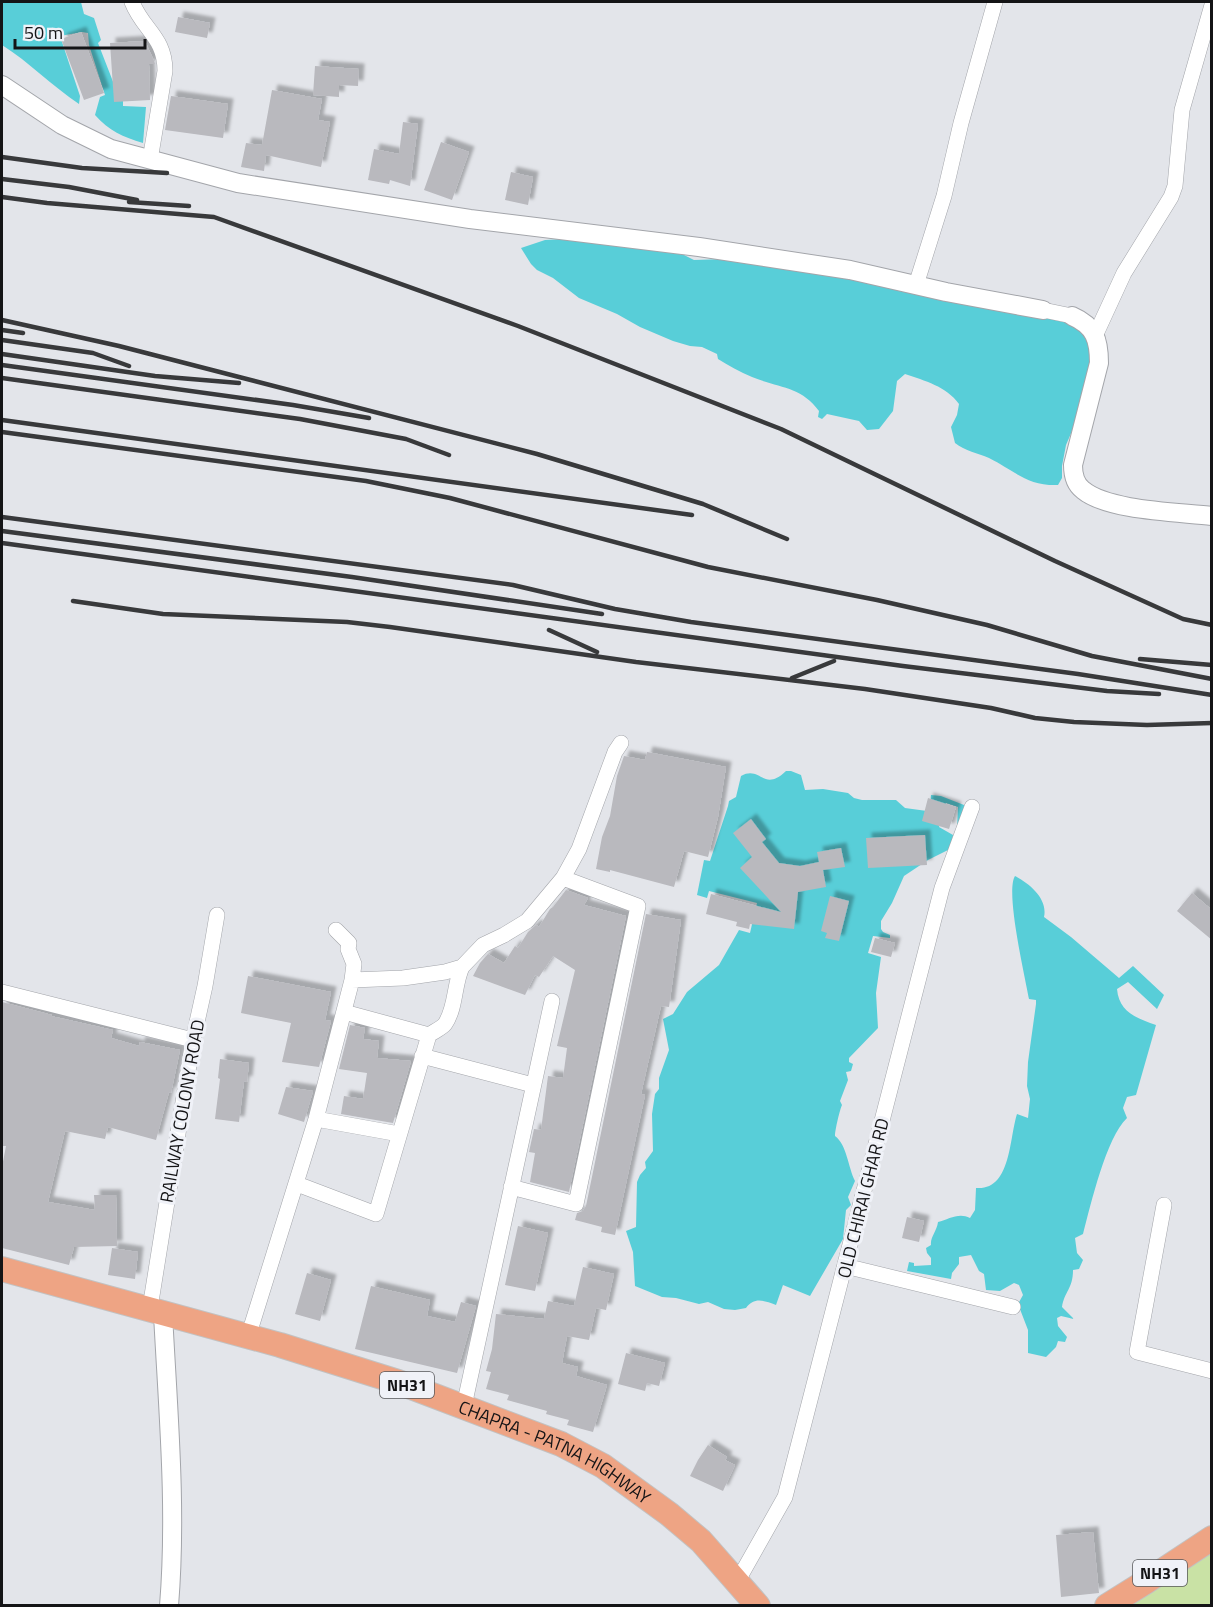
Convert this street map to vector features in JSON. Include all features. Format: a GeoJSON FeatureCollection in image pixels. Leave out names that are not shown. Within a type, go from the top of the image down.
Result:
{"type":"FeatureCollection","features":[{"type":"Feature","properties":{"kind":"highway","name":"CHAPRA - PATNA HIGHWAY"},"geometry":{"type":"LineString","coordinates":[[2,1269],[248,1337],[398,1382],[561,1444],[603,1466],[669,1514],[701,1541],[758,1605]]}},
{"type":"Feature","properties":{"kind":"highway","name":"NH31"},"geometry":{"type":"LineString","coordinates":[[1107,1605],[1212,1538]]}},
{"type":"Feature","properties":{"kind":"street"},"geometry":{"type":"LineString","coordinates":[[132,2],[141,20],[159,41],[165,59],[150,160]]}},
{"type":"Feature","properties":{"kind":"street"},"geometry":{"type":"LineString","coordinates":[[916,285],[944,196],[994,2]]}},
{"type":"Feature","properties":{"kind":"street"},"geometry":{"type":"LineString","coordinates":[[1095,336],[1124,273],[1171,197],[1175,186],[1182,110],[1212,5]]}},
{"type":"Feature","properties":{"kind":"street"},"geometry":{"type":"LineString","coordinates":[[2,86],[62,125],[111,149],[238,183],[470,219],[699,247],[850,270],[1072,316],[1089,326],[1099,350],[1099,363],[1075,453],[1073,475],[1076,482],[1083,490],[1100,499],[1125,506],[1212,516]]}},
{"type":"Feature","properties":{"kind":"street"},"geometry":{"type":"LineString","coordinates":[[297,1184],[376,1214],[429,1035],[445,1024],[454,1000],[457,976],[462,967],[483,945],[527,921],[563,878],[579,849],[615,752],[621,743]]}},
{"type":"Feature","properties":{"kind":"street","name":"OLD CHIRAI GHAR RD"},"geometry":{"type":"LineString","coordinates":[[737,1582],[785,1497],[942,888],[972,807]]}},
{"type":"Feature","properties":{"kind":"street"},"geometry":{"type":"LineString","coordinates":[[511,1187],[576,1204],[638,906],[563,878]]}},
{"type":"Feature","properties":{"kind":"street","name":"RAILWAY COLONY ROAD"},"geometry":{"type":"LineString","coordinates":[[156,1311],[193,1040],[217,915]]}},
{"type":"Feature","properties":{"kind":"street"},"geometry":{"type":"LineString","coordinates":[[248,1337],[316,1119],[352,980],[354,964],[348,949],[349,943],[336,930]]}},
{"type":"Feature","properties":{"kind":"street"},"geometry":{"type":"LineString","coordinates":[[352,980],[403,978],[462,967]]}},
{"type":"Feature","properties":{"kind":"street"},"geometry":{"type":"LineString","coordinates":[[2,992],[193,1040]]}},
{"type":"Feature","properties":{"kind":"street"},"geometry":{"type":"LineString","coordinates":[[464,1407],[552,1001]]}},
{"type":"Feature","properties":{"kind":"street"},"geometry":{"type":"LineString","coordinates":[[344,1012],[429,1035]]}},
{"type":"Feature","properties":{"kind":"street"},"geometry":{"type":"LineString","coordinates":[[422,1056],[533,1085]]}},
{"type":"Feature","properties":{"kind":"street"},"geometry":{"type":"LineString","coordinates":[[316,1119],[399,1134]]}},
{"type":"Feature","properties":{"kind":"street"},"geometry":{"type":"LineString","coordinates":[[1164,1205],[1137,1352],[1212,1371]]}},
{"type":"Feature","properties":{"kind":"street"},"geometry":{"type":"LineString","coordinates":[[845,1266],[1013,1307]]}},
{"type":"Feature","properties":{"kind":"street"},"geometry":{"type":"LineString","coordinates":[[156,1311],[172,1504],[173,1553],[169,1605]]}},
{"type":"Feature","properties":{"kind":"green space"},"geometry":{"type":"Polygon","coordinates":[[[1211,1538],[1211,1605],[1103,1605],[1211,1538]]]}},
{"type":"Feature","properties":{"kind":"water"},"geometry":{"type":"Polygon","coordinates":[[[2,2],[81,2],[84,14],[94,18],[101,40],[98,43],[117,92],[123,99],[123,106],[146,107],[143,143],[117,133],[95,115],[100,97],[105,95],[89,45],[88,33],[60,36],[80,96],[79,104],[2,45],[2,2]]]}},
{"type":"Feature","properties":{"kind":"water"},"geometry":{"type":"Polygon","coordinates":[[[565,239],[670,252],[694,260],[725,259],[841,276],[1081,326],[1093,352],[1078,417],[1066,445],[1062,478],[1058,485],[1038,483],[1022,477],[989,458],[959,446],[955,443],[951,427],[959,404],[941,388],[905,374],[897,381],[893,411],[879,429],[867,430],[859,421],[827,414],[822,419],[818,417],[819,411],[812,403],[797,392],[752,377],[718,359],[717,354],[702,347],[673,341],[579,298],[553,278],[537,270],[521,248],[545,240],[565,239]]]}},
{"type":"Feature","properties":{"kind":"water"},"geometry":{"type":"Polygon","coordinates":[[[786,771],[801,775],[805,790],[823,789],[848,793],[862,800],[896,800],[905,808],[927,811],[930,807],[931,795],[941,796],[965,807],[957,829],[958,807],[946,803],[939,827],[953,835],[952,848],[904,876],[881,921],[881,929],[890,935],[890,938],[873,936],[868,953],[881,957],[876,993],[878,1028],[849,1058],[849,1062],[853,1064],[851,1071],[846,1072],[848,1080],[840,1101],[842,1105],[835,1133],[845,1151],[855,1181],[848,1197],[851,1205],[846,1210],[843,1239],[810,1296],[783,1285],[776,1305],[759,1300],[752,1302],[746,1308],[724,1309],[708,1302],[699,1304],[662,1297],[635,1286],[633,1252],[626,1231],[636,1227],[637,1182],[646,1168],[645,1162],[653,1151],[652,1114],[655,1094],[659,1089],[659,1078],[669,1050],[663,1019],[673,1014],[687,992],[719,965],[739,930],[750,933],[757,903],[709,891],[707,898],[697,895],[704,860],[710,861],[729,801],[736,797],[741,776],[753,774],[772,780],[786,771]]]}},
{"type":"Feature","properties":{"kind":"water"},"geometry":{"type":"Polygon","coordinates":[[[1015,876],[1032,888],[1041,898],[1045,910],[1044,917],[1119,978],[1133,966],[1164,995],[1157,1009],[1128,982],[1117,989],[1118,997],[1125,1009],[1135,1017],[1156,1025],[1136,1095],[1127,1097],[1123,1108],[1127,1118],[1112,1140],[1083,1234],[1075,1238],[1077,1253],[1083,1260],[1079,1269],[1073,1270],[1072,1282],[1062,1307],[1074,1319],[1061,1316],[1057,1318],[1058,1326],[1067,1337],[1065,1342],[1058,1341],[1056,1347],[1046,1357],[1028,1353],[1028,1330],[1018,1304],[1023,1295],[1019,1285],[1014,1283],[1000,1291],[986,1290],[984,1274],[979,1271],[971,1255],[959,1257],[959,1264],[952,1273],[951,1279],[907,1271],[909,1262],[914,1263],[914,1266],[931,1265],[931,1258],[926,1248],[931,1245],[938,1222],[958,1216],[970,1218],[975,1210],[976,1188],[987,1187],[996,1181],[1007,1162],[1017,1114],[1028,1118],[1030,1099],[1027,1086],[1028,1062],[1036,1000],[1029,999],[1017,935],[1012,899],[1015,876]]]}},
{"type":"Feature","properties":{"kind":"building"},"geometry":{"type":"Polygon","coordinates":[[[178,17],[210,23],[207,38],[175,32],[178,17]]]}},
{"type":"Feature","properties":{"kind":"building"},"geometry":{"type":"Polygon","coordinates":[[[81,32],[104,93],[84,100],[61,39],[81,32]]]}},
{"type":"Feature","properties":{"kind":"building"},"geometry":{"type":"Polygon","coordinates":[[[145,41],[155,64],[149,64],[150,100],[114,102],[110,43],[145,41]]]}},
{"type":"Feature","properties":{"kind":"building"},"geometry":{"type":"Polygon","coordinates":[[[315,66],[359,69],[358,86],[339,85],[339,97],[313,95],[315,66]]]}},
{"type":"Feature","properties":{"kind":"building"},"geometry":{"type":"Polygon","coordinates":[[[272,90],[322,99],[318,120],[330,122],[321,167],[266,155],[264,171],[241,167],[246,143],[262,145],[272,90]]]}},
{"type":"Feature","properties":{"kind":"building"},"geometry":{"type":"Polygon","coordinates":[[[171,96],[228,104],[223,138],[165,130],[171,96]]]}},
{"type":"Feature","properties":{"kind":"building"},"geometry":{"type":"Polygon","coordinates":[[[403,122],[418,124],[410,186],[390,180],[389,184],[368,180],[374,149],[399,154],[403,122]]]}},
{"type":"Feature","properties":{"kind":"building"},"geometry":{"type":"Polygon","coordinates":[[[441,142],[469,152],[452,200],[424,190],[441,142]]]}},
{"type":"Feature","properties":{"kind":"building"},"geometry":{"type":"Polygon","coordinates":[[[511,172],[533,177],[528,205],[505,200],[511,172]]]}},
{"type":"Feature","properties":{"kind":"building"},"geometry":{"type":"Polygon","coordinates":[[[647,752],[726,767],[718,817],[708,857],[684,851],[674,887],[610,870],[610,872],[596,869],[602,837],[610,816],[617,776],[624,756],[645,760],[647,752]]]}},
{"type":"Feature","properties":{"kind":"building"},"geometry":{"type":"Polygon","coordinates":[[[928,798],[956,807],[949,829],[922,821],[928,798]]]}},
{"type":"Feature","properties":{"kind":"building"},"geometry":{"type":"Polygon","coordinates":[[[751,819],[766,839],[762,842],[779,863],[800,866],[819,862],[817,852],[841,848],[845,867],[823,870],[826,887],[798,892],[794,929],[750,924],[749,929],[736,926],[737,922],[706,914],[711,894],[781,912],[740,868],[752,857],[733,833],[751,819]]]}},
{"type":"Feature","properties":{"kind":"building"},"geometry":{"type":"Polygon","coordinates":[[[925,835],[927,865],[868,868],[866,838],[925,835]]]}},
{"type":"Feature","properties":{"kind":"building"},"geometry":{"type":"Polygon","coordinates":[[[566,890],[588,898],[584,905],[626,916],[569,1192],[530,1182],[535,1153],[529,1152],[534,1129],[541,1130],[548,1076],[563,1078],[567,1048],[557,1046],[575,970],[553,956],[539,977],[535,975],[525,995],[473,976],[488,954],[504,963],[515,946],[518,948],[528,932],[536,925],[539,927],[566,890]]]}},
{"type":"Feature","properties":{"kind":"building"},"geometry":{"type":"Polygon","coordinates":[[[1192,893],[1212,910],[1212,940],[1177,911],[1192,893]]]}},
{"type":"Feature","properties":{"kind":"building"},"geometry":{"type":"Polygon","coordinates":[[[830,896],[849,901],[839,941],[825,938],[827,933],[821,931],[830,896]]]}},
{"type":"Feature","properties":{"kind":"building"},"geometry":{"type":"Polygon","coordinates":[[[646,914],[681,920],[669,1007],[661,1006],[641,1094],[645,1095],[615,1235],[601,1232],[602,1227],[575,1220],[577,1213],[583,1211],[586,1206],[646,914]]]}},
{"type":"Feature","properties":{"kind":"building"},"geometry":{"type":"Polygon","coordinates":[[[875,938],[895,943],[891,957],[871,952],[875,938]]]}},
{"type":"Feature","properties":{"kind":"building"},"geometry":{"type":"Polygon","coordinates":[[[248,976],[331,992],[325,1020],[331,1021],[319,1067],[282,1062],[291,1023],[241,1013],[248,976]]]}},
{"type":"Feature","properties":{"kind":"building"},"geometry":{"type":"Polygon","coordinates":[[[2,1002],[113,1030],[111,1038],[139,1046],[140,1042],[180,1050],[171,1093],[169,1092],[156,1140],[108,1127],[105,1139],[65,1131],[48,1202],[95,1210],[94,1195],[116,1195],[117,1246],[74,1247],[69,1265],[2,1248],[2,1167],[6,1146],[2,1146],[2,1002]]]}},
{"type":"Feature","properties":{"kind":"building"},"geometry":{"type":"Polygon","coordinates":[[[350,1025],[365,1028],[363,1039],[379,1041],[377,1058],[411,1061],[393,1123],[341,1114],[344,1096],[363,1099],[367,1073],[339,1069],[350,1025]]]}},
{"type":"Feature","properties":{"kind":"building"},"geometry":{"type":"Polygon","coordinates":[[[220,1059],[249,1063],[247,1082],[244,1081],[239,1122],[215,1119],[220,1059]]]}},
{"type":"Feature","properties":{"kind":"building"},"geometry":{"type":"Polygon","coordinates":[[[286,1087],[313,1091],[304,1122],[278,1114],[286,1087]]]}},
{"type":"Feature","properties":{"kind":"building"},"geometry":{"type":"Polygon","coordinates":[[[907,1217],[924,1221],[919,1242],[902,1238],[907,1217]]]}},
{"type":"Feature","properties":{"kind":"building"},"geometry":{"type":"Polygon","coordinates":[[[518,1226],[548,1233],[535,1291],[505,1285],[518,1226]]]}},
{"type":"Feature","properties":{"kind":"building"},"geometry":{"type":"Polygon","coordinates":[[[112,1248],[138,1252],[135,1279],[108,1275],[112,1248]]]}},
{"type":"Feature","properties":{"kind":"building"},"geometry":{"type":"Polygon","coordinates":[[[583,1267],[614,1274],[606,1310],[596,1308],[589,1340],[567,1336],[562,1363],[578,1367],[576,1376],[607,1385],[593,1432],[567,1425],[569,1420],[546,1414],[547,1411],[507,1400],[509,1395],[486,1389],[491,1372],[486,1371],[492,1349],[496,1314],[544,1319],[548,1301],[574,1306],[583,1267]]]}},
{"type":"Feature","properties":{"kind":"building"},"geometry":{"type":"Polygon","coordinates":[[[307,1273],[331,1280],[320,1321],[295,1314],[307,1273]]]}},
{"type":"Feature","properties":{"kind":"building"},"geometry":{"type":"Polygon","coordinates":[[[371,1286],[430,1300],[427,1316],[455,1322],[461,1302],[476,1306],[457,1373],[355,1349],[371,1286]]]}},
{"type":"Feature","properties":{"kind":"building"},"geometry":{"type":"Polygon","coordinates":[[[626,1353],[665,1363],[659,1386],[647,1383],[645,1391],[618,1384],[626,1353]]]}},
{"type":"Feature","properties":{"kind":"building"},"geometry":{"type":"Polygon","coordinates":[[[708,1445],[727,1457],[725,1460],[735,1465],[723,1491],[690,1476],[708,1445]]]}},
{"type":"Feature","properties":{"kind":"building"},"geometry":{"type":"Polygon","coordinates":[[[1093,1532],[1099,1593],[1061,1597],[1056,1535],[1093,1532]]]}},
{"type":"Feature","properties":{"kind":"railway"},"geometry":{"type":"LineString","coordinates":[[2,157],[82,168],[167,173]]}},
{"type":"Feature","properties":{"kind":"railway"},"geometry":{"type":"LineString","coordinates":[[2,179],[69,187],[137,200]]}},
{"type":"Feature","properties":{"kind":"railway"},"geometry":{"type":"LineString","coordinates":[[2,197],[214,217],[518,326],[781,429],[1055,561],[1183,619],[1212,625]]}},
{"type":"Feature","properties":{"kind":"railway"},"geometry":{"type":"LineString","coordinates":[[129,202],[189,206]]}},
{"type":"Feature","properties":{"kind":"railway"},"geometry":{"type":"LineString","coordinates":[[2,320],[119,346],[537,454],[703,504],[787,539]]}},
{"type":"Feature","properties":{"kind":"railway"},"geometry":{"type":"LineString","coordinates":[[2,330],[23,333]]}},
{"type":"Feature","properties":{"kind":"railway"},"geometry":{"type":"LineString","coordinates":[[2,340],[93,353],[129,366]]}},
{"type":"Feature","properties":{"kind":"railway"},"geometry":{"type":"LineString","coordinates":[[2,354],[155,376],[239,383]]}},
{"type":"Feature","properties":{"kind":"railway"},"geometry":{"type":"LineString","coordinates":[[2,365],[293,405],[369,418]]}},
{"type":"Feature","properties":{"kind":"railway"},"geometry":{"type":"LineString","coordinates":[[2,378],[300,419],[406,439],[449,455]]}},
{"type":"Feature","properties":{"kind":"railway"},"geometry":{"type":"LineString","coordinates":[[2,420],[692,515]]}},
{"type":"Feature","properties":{"kind":"railway"},"geometry":{"type":"LineString","coordinates":[[2,432],[366,481],[450,498],[708,567],[877,600],[987,625],[1092,656],[1212,679]]}},
{"type":"Feature","properties":{"kind":"railway"},"geometry":{"type":"LineString","coordinates":[[2,517],[513,585],[615,609],[691,622],[1078,674],[1212,695]]}},
{"type":"Feature","properties":{"kind":"railway"},"geometry":{"type":"LineString","coordinates":[[2,531],[352,577],[602,614]]}},
{"type":"Feature","properties":{"kind":"railway"},"geometry":{"type":"LineString","coordinates":[[2,543],[903,666],[1107,691],[1159,694]]}},
{"type":"Feature","properties":{"kind":"railway"},"geometry":{"type":"LineString","coordinates":[[73,601],[163,614],[347,622],[390,627],[636,662],[865,689],[991,708],[1035,718],[1147,725],[1212,723]]}},
{"type":"Feature","properties":{"kind":"railway"},"geometry":{"type":"LineString","coordinates":[[549,630],[597,652]]}},
{"type":"Feature","properties":{"kind":"railway"},"geometry":{"type":"LineString","coordinates":[[1140,659],[1212,665]]}},
{"type":"Feature","properties":{"kind":"railway"},"geometry":{"type":"LineString","coordinates":[[792,678],[834,661]]}}]}
